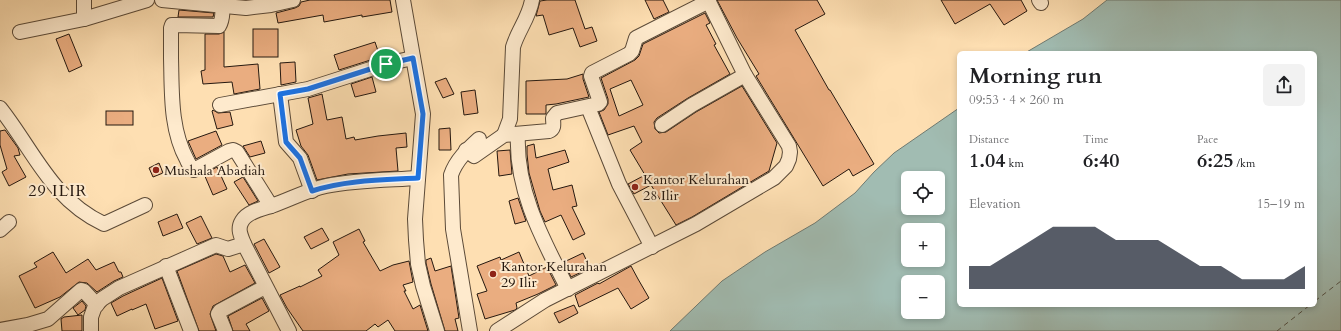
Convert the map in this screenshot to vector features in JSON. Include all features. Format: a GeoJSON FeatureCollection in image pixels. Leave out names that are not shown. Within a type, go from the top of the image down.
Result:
{"type":"FeatureCollection","features":[{"type":"Feature","properties":{"kind":"street"},"geometry":{"type":"LineString","coordinates":[[84,0],[84,19]]}},
{"type":"Feature","properties":{"kind":"street"},"geometry":{"type":"LineString","coordinates":[[20,32],[84,19],[147,0]]}},
{"type":"Feature","properties":{"kind":"street"},"geometry":{"type":"LineString","coordinates":[[162,0],[246,8],[271,5],[293,0]]}},
{"type":"Feature","properties":{"kind":"street"},"geometry":{"type":"LineString","coordinates":[[403,0],[423,114],[415,219],[418,264],[437,331]]}},
{"type":"Feature","properties":{"kind":"street"},"geometry":{"type":"LineString","coordinates":[[532,0],[529,14],[522,30],[516,38],[513,47],[510,119],[511,135],[517,151],[521,178],[527,198],[542,238],[568,289]]}},
{"type":"Feature","properties":{"kind":"street"},"geometry":{"type":"LineString","coordinates":[[469,153],[475,156],[511,135],[552,130],[553,118],[556,113],[598,104],[600,102],[591,76],[592,73],[629,54],[636,38],[708,0],[745,75],[788,146],[790,152],[786,166],[774,178],[696,224],[545,300],[497,331]]}},
{"type":"Feature","properties":{"kind":"street"},"geometry":{"type":"LineString","coordinates":[[223,6],[221,23],[218,26],[172,25],[171,28],[171,90],[179,144],[190,167],[194,170],[229,151],[233,150],[237,152],[271,206]]}},
{"type":"Feature","properties":{"kind":"street"},"geometry":{"type":"LineString","coordinates":[[220,105],[308,89],[386,64],[413,58]]}},
{"type":"Feature","properties":{"kind":"street"},"geometry":{"type":"LineString","coordinates":[[662,125],[692,104],[745,75]]}},
{"type":"Feature","properties":{"kind":"street"},"geometry":{"type":"LineString","coordinates":[[280,94],[286,142],[300,158],[312,191]]}},
{"type":"Feature","properties":{"kind":"street"},"geometry":{"type":"LineString","coordinates":[[588,107],[619,184],[652,247]]}},
{"type":"Feature","properties":{"kind":"street"},"geometry":{"type":"LineString","coordinates":[[2,114],[57,189],[78,208],[90,216],[106,224],[145,205]]}},
{"type":"Feature","properties":{"kind":"street"},"geometry":{"type":"LineString","coordinates":[[470,331],[458,267],[453,229],[451,188],[452,172],[479,139]]}},
{"type":"Feature","properties":{"kind":"street"},"geometry":{"type":"LineString","coordinates":[[289,331],[244,244],[239,229],[243,218],[255,211],[326,186],[360,181],[418,178]]}},
{"type":"Feature","properties":{"kind":"street"},"geometry":{"type":"LineString","coordinates":[[91,331],[91,317],[97,305],[102,299],[119,288],[216,244],[228,249],[244,244]]}},
{"type":"Feature","properties":{"kind":"street"},"geometry":{"type":"LineString","coordinates":[[166,266],[191,331]]}},
{"type":"Feature","properties":{"kind":"street"},"geometry":{"type":"LineString","coordinates":[[224,331],[218,314],[220,311],[266,288]]}},
{"type":"Feature","properties":{"kind":"street"},"geometry":{"type":"LineString","coordinates":[[0,330],[28,325],[48,319],[81,290],[84,291],[97,305]]}},
{"type":"Feature","properties":{"kind":"shaded area"},"geometry":{"type":"Polygon","coordinates":[[[1107,0],[1341,0],[1341,331],[670,331],[722,281],[765,252],[815,223],[855,193],[894,153],[957,109],[957,307],[1317,307],[1317,51],[1028,51],[1083,19],[1107,0]]]}},
{"type":"Feature","properties":{"kind":"building"},"geometry":{"type":"Polygon","coordinates":[[[310,0],[390,0],[392,12],[362,17],[362,15],[324,22],[323,15],[278,23],[276,13],[295,8],[299,6],[301,2],[310,0]]]}},
{"type":"Feature","properties":{"kind":"building"},"geometry":{"type":"Polygon","coordinates":[[[575,0],[585,29],[592,27],[597,41],[580,47],[573,28],[549,35],[543,15],[536,16],[540,1],[575,0]]]}},
{"type":"Feature","properties":{"kind":"building"},"geometry":{"type":"Polygon","coordinates":[[[645,0],[663,0],[669,12],[654,19],[645,0]]]}},
{"type":"Feature","properties":{"kind":"building"},"geometry":{"type":"Polygon","coordinates":[[[717,0],[817,0],[825,14],[795,30],[874,164],[853,176],[849,169],[823,186],[756,76],[759,74],[737,38],[717,0]]]}},
{"type":"Feature","properties":{"kind":"building"},"geometry":{"type":"Polygon","coordinates":[[[941,0],[1021,0],[1027,11],[1004,25],[990,4],[955,24],[941,0]]]}},
{"type":"Feature","properties":{"kind":"building"},"geometry":{"type":"Polygon","coordinates":[[[179,10],[214,13],[213,17],[178,17],[179,10]]]}},
{"type":"Feature","properties":{"kind":"building"},"geometry":{"type":"Polygon","coordinates":[[[705,13],[710,23],[706,25],[716,44],[714,45],[730,74],[657,118],[654,122],[655,129],[659,133],[666,132],[696,112],[742,86],[777,143],[769,171],[676,225],[651,185],[634,194],[628,184],[645,175],[630,150],[642,142],[634,126],[608,135],[599,112],[604,110],[608,104],[608,99],[601,78],[635,60],[639,56],[643,44],[705,13]],[[631,80],[610,89],[619,116],[643,105],[631,80]]]}},
{"type":"Feature","properties":{"kind":"building"},"geometry":{"type":"Polygon","coordinates":[[[253,29],[278,29],[278,57],[253,57],[253,29]]]}},
{"type":"Feature","properties":{"kind":"building"},"geometry":{"type":"Polygon","coordinates":[[[224,32],[224,67],[258,64],[260,89],[234,94],[232,82],[203,84],[201,71],[205,70],[205,34],[219,34],[224,32]]]}},
{"type":"Feature","properties":{"kind":"building"},"geometry":{"type":"Polygon","coordinates":[[[69,34],[82,66],[69,72],[56,39],[69,34]]]}},
{"type":"Feature","properties":{"kind":"building"},"geometry":{"type":"Polygon","coordinates":[[[375,42],[380,57],[339,70],[334,55],[375,42]]]}},
{"type":"Feature","properties":{"kind":"building"},"geometry":{"type":"Polygon","coordinates":[[[295,62],[296,82],[281,85],[280,63],[295,62]]]}},
{"type":"Feature","properties":{"kind":"building"},"geometry":{"type":"Polygon","coordinates":[[[583,74],[583,79],[589,97],[546,105],[546,114],[526,114],[526,81],[567,79],[583,74]]]}},
{"type":"Feature","properties":{"kind":"building"},"geometry":{"type":"Polygon","coordinates":[[[372,77],[376,92],[355,97],[351,84],[372,77]]]}},
{"type":"Feature","properties":{"kind":"building"},"geometry":{"type":"Polygon","coordinates":[[[446,78],[454,94],[443,98],[435,82],[446,78]]]}},
{"type":"Feature","properties":{"kind":"building"},"geometry":{"type":"Polygon","coordinates":[[[475,90],[478,113],[464,115],[461,92],[475,90]]]}},
{"type":"Feature","properties":{"kind":"building"},"geometry":{"type":"Polygon","coordinates":[[[322,94],[327,120],[342,117],[346,139],[354,137],[355,140],[406,133],[407,147],[396,148],[398,171],[348,174],[317,180],[308,155],[301,146],[296,130],[313,124],[308,98],[322,94]]]}},
{"type":"Feature","properties":{"kind":"building"},"geometry":{"type":"Polygon","coordinates":[[[213,110],[218,113],[230,112],[233,125],[217,129],[213,110]]]}},
{"type":"Feature","properties":{"kind":"building"},"geometry":{"type":"Polygon","coordinates":[[[106,111],[133,111],[133,125],[106,125],[106,111]]]}},
{"type":"Feature","properties":{"kind":"building"},"geometry":{"type":"Polygon","coordinates":[[[450,128],[451,150],[439,150],[439,129],[450,128]]]}},
{"type":"Feature","properties":{"kind":"building"},"geometry":{"type":"Polygon","coordinates":[[[5,130],[18,148],[20,155],[14,156],[26,177],[9,186],[2,172],[7,169],[0,145],[0,131],[5,130]]]}},
{"type":"Feature","properties":{"kind":"building"},"geometry":{"type":"Polygon","coordinates":[[[216,131],[222,145],[196,159],[188,141],[216,131]]]}},
{"type":"Feature","properties":{"kind":"building"},"geometry":{"type":"Polygon","coordinates":[[[261,141],[265,153],[250,157],[243,146],[261,141]]]}},
{"type":"Feature","properties":{"kind":"building"},"geometry":{"type":"Polygon","coordinates":[[[534,144],[536,158],[565,150],[569,162],[548,169],[553,190],[572,185],[577,206],[572,207],[585,234],[573,240],[561,215],[545,222],[540,211],[529,173],[527,154],[527,146],[534,144]]]}},
{"type":"Feature","properties":{"kind":"building"},"geometry":{"type":"Polygon","coordinates":[[[510,150],[512,174],[499,176],[497,151],[510,150]]]}},
{"type":"Feature","properties":{"kind":"building","name":"Mushala Abadiah"},"geometry":{"type":"Polygon","coordinates":[[[159,163],[163,173],[153,177],[149,168],[159,163]]]}},
{"type":"Feature","properties":{"kind":"building"},"geometry":{"type":"Polygon","coordinates":[[[217,167],[227,189],[213,195],[204,174],[217,167]]]}},
{"type":"Feature","properties":{"kind":"building"},"geometry":{"type":"Polygon","coordinates":[[[243,177],[258,201],[249,205],[234,182],[243,177]]]}},
{"type":"Feature","properties":{"kind":"building"},"geometry":{"type":"Polygon","coordinates":[[[518,198],[526,221],[515,224],[509,201],[518,198]]]}},
{"type":"Feature","properties":{"kind":"building"},"geometry":{"type":"Polygon","coordinates":[[[177,214],[183,228],[163,236],[158,222],[177,214]]]}},
{"type":"Feature","properties":{"kind":"building"},"geometry":{"type":"Polygon","coordinates":[[[201,216],[212,238],[197,244],[186,223],[201,216]]]}},
{"type":"Feature","properties":{"kind":"building"},"geometry":{"type":"Polygon","coordinates":[[[322,228],[329,240],[311,249],[304,237],[322,228]]]}},
{"type":"Feature","properties":{"kind":"building"},"geometry":{"type":"Polygon","coordinates":[[[359,229],[365,241],[363,242],[380,271],[393,265],[409,261],[413,282],[403,285],[406,291],[404,291],[413,309],[420,305],[428,331],[395,331],[388,320],[378,327],[375,324],[366,331],[303,331],[287,308],[280,295],[322,276],[318,270],[339,255],[333,242],[359,229]]]}},
{"type":"Feature","properties":{"kind":"building"},"geometry":{"type":"Polygon","coordinates":[[[264,239],[280,267],[269,273],[254,244],[264,239]]]}},
{"type":"Feature","properties":{"kind":"building"},"geometry":{"type":"Polygon","coordinates":[[[53,252],[66,273],[88,259],[96,270],[114,262],[123,277],[97,292],[87,283],[79,282],[60,297],[35,308],[19,276],[37,267],[34,263],[53,252]]]}},
{"type":"Feature","properties":{"kind":"building"},"geometry":{"type":"Polygon","coordinates":[[[519,252],[529,276],[547,267],[556,285],[516,303],[517,308],[515,310],[485,319],[477,294],[487,291],[477,266],[500,257],[501,260],[519,252]]]}},
{"type":"Feature","properties":{"kind":"building"},"geometry":{"type":"Polygon","coordinates":[[[583,253],[590,268],[571,277],[564,262],[583,253]]]}},
{"type":"Feature","properties":{"kind":"building"},"geometry":{"type":"Polygon","coordinates":[[[216,254],[223,256],[230,272],[245,265],[255,283],[213,306],[210,314],[216,331],[199,331],[177,271],[216,254]]]}},
{"type":"Feature","properties":{"kind":"building"},"geometry":{"type":"Polygon","coordinates":[[[431,258],[435,271],[451,266],[459,318],[455,319],[458,331],[445,331],[426,263],[426,260],[431,258]]]}},
{"type":"Feature","properties":{"kind":"building"},"geometry":{"type":"Polygon","coordinates":[[[631,266],[649,298],[631,309],[618,288],[579,307],[575,295],[598,283],[599,284],[631,266]]]}},
{"type":"Feature","properties":{"kind":"building"},"geometry":{"type":"Polygon","coordinates":[[[162,278],[178,321],[155,329],[146,304],[117,316],[111,303],[162,278]]]}},
{"type":"Feature","properties":{"kind":"building"},"geometry":{"type":"Polygon","coordinates":[[[262,298],[269,311],[246,324],[250,331],[233,331],[228,316],[262,298]]]}},
{"type":"Feature","properties":{"kind":"building"},"geometry":{"type":"Polygon","coordinates":[[[82,301],[86,306],[85,310],[78,315],[73,308],[82,301]]]}},
{"type":"Feature","properties":{"kind":"building"},"geometry":{"type":"Polygon","coordinates":[[[574,305],[578,313],[559,323],[554,313],[574,305]]]}},
{"type":"Feature","properties":{"kind":"building"},"geometry":{"type":"Polygon","coordinates":[[[82,315],[82,331],[62,331],[61,319],[64,317],[82,315]]]}},
{"type":"Feature","properties":{"kind":"ferry route"},"geometry":{"type":"LineString","coordinates":[[1317,299],[1341,281]]}},
{"type":"Feature","properties":{"kind":"ferry route"},"geometry":{"type":"LineString","coordinates":[[1277,331],[1307,307]]}},
{"type":"Feature","properties":{"kind":"place","name":"Mushala Abadiah"},"geometry":{"type":"Point","coordinates":[156,170]}},
{"type":"Feature","properties":{"kind":"place","name":"Kantor Kelurahan 28 Ilir"},"geometry":{"type":"Point","coordinates":[635,187]}},
{"type":"Feature","properties":{"kind":"place","name":"Kantor Kelurahan 29 Ilir"},"geometry":{"type":"Point","coordinates":[493,274]}},
{"type":"Feature","properties":{"kind":"district","name":"29 ILIR"},"geometry":{"type":"Point","coordinates":[58,190]}},
{"type":"Feature","properties":{"kind":"route"},"geometry":{"type":"LineString","coordinates":[[413,58],[423,114],[418,178],[360,181],[326,186],[312,191],[300,158],[286,142],[280,94],[308,89],[386,64],[413,58]]}}]}
